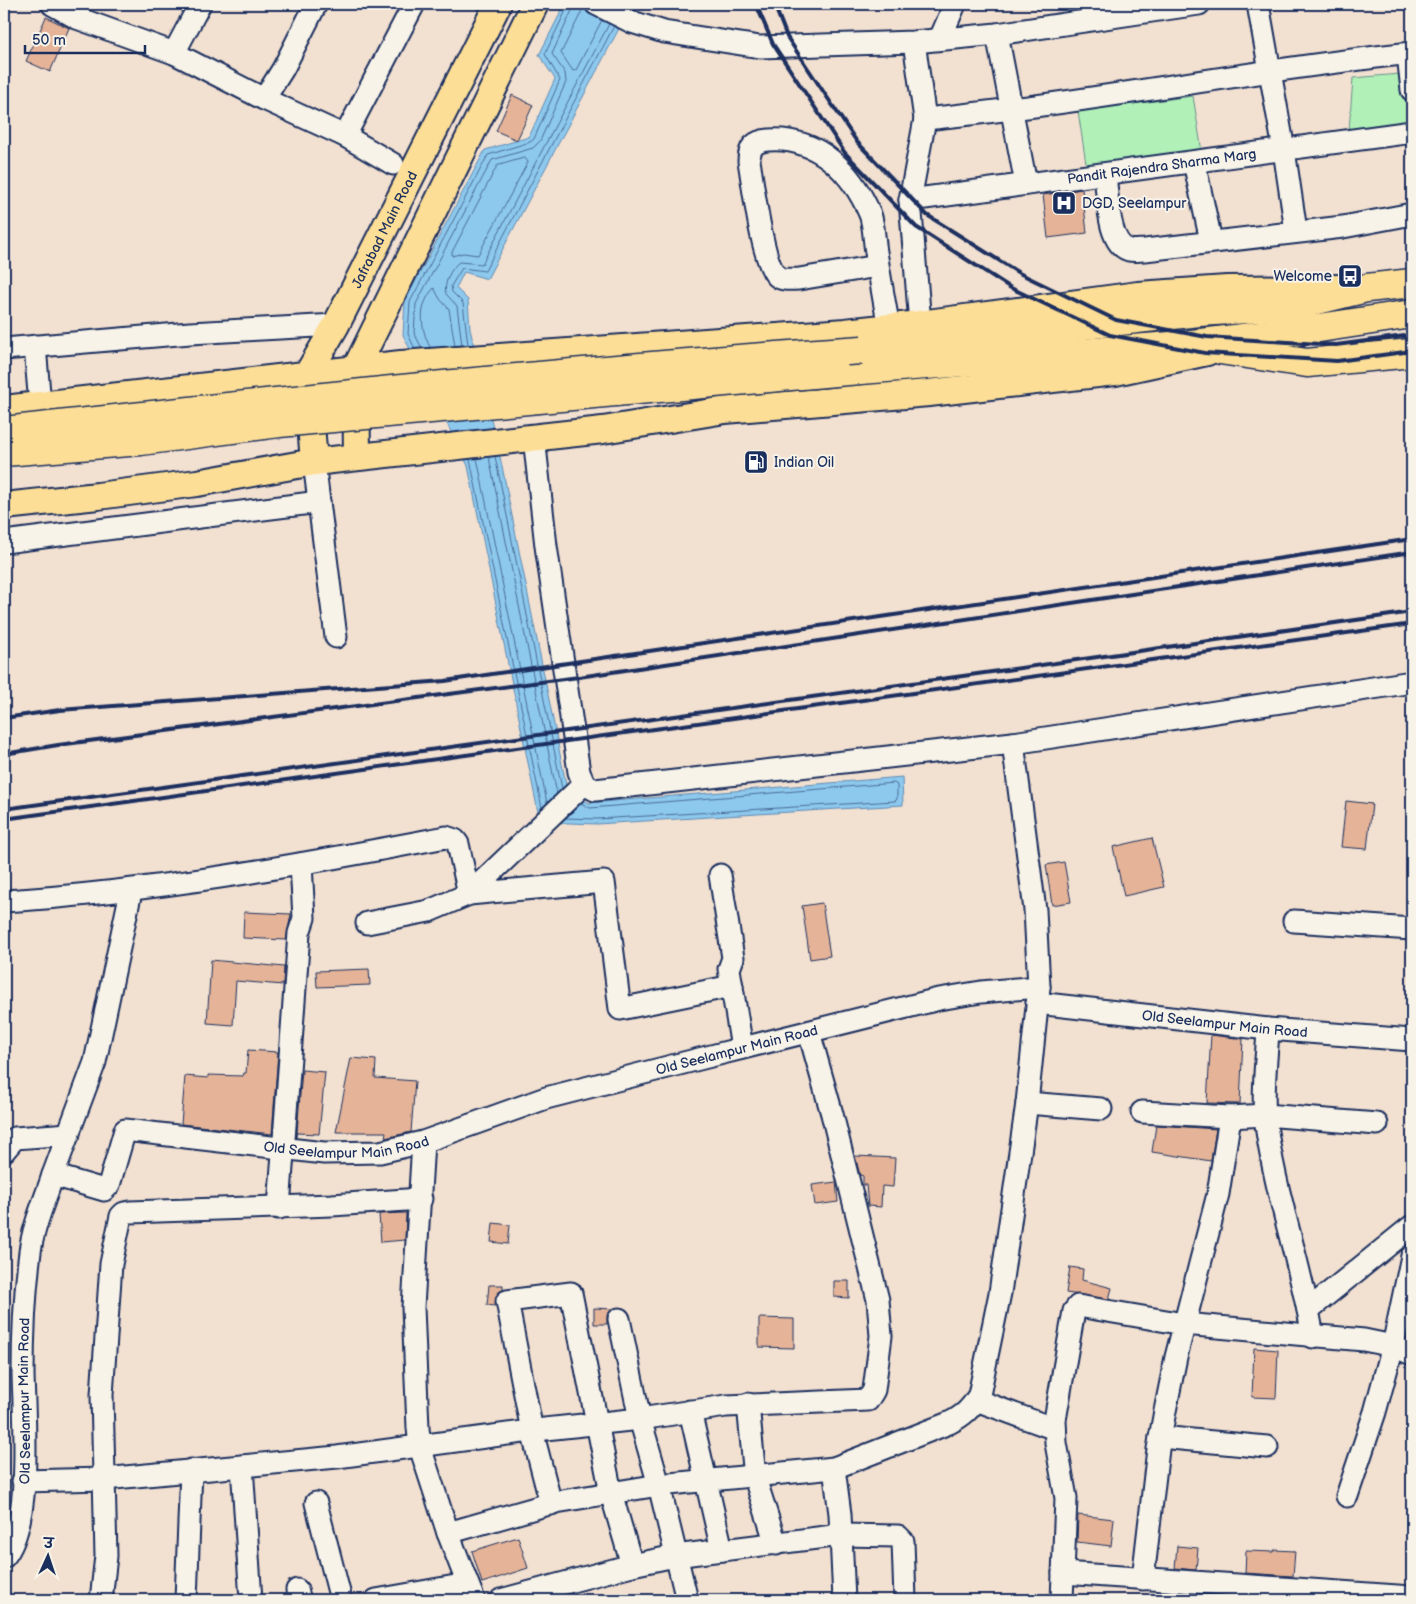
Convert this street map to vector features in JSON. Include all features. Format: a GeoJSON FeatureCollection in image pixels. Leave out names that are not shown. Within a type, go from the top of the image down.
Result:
{"type":"FeatureCollection","features":[{"type":"Feature","properties":{"kind":"highway"},"geometry":{"type":"LineString","coordinates":[[4,431],[364,392],[730,358],[862,350],[1199,312],[1293,306],[1367,288],[1412,283]]}},
{"type":"Feature","properties":{"kind":"highway"},"geometry":{"type":"LineString","coordinates":[[4,452],[140,442],[279,423],[775,378],[1092,353],[1137,358],[1184,345],[1293,332],[1412,314]]}},
{"type":"Feature","properties":{"kind":"highway"},"geometry":{"type":"LineString","coordinates":[[1184,345],[1307,363],[1412,352]]}},
{"type":"Feature","properties":{"kind":"main road","name":"Jafrabad Main Road"},"geometry":{"type":"LineString","coordinates":[[307,375],[336,325],[498,4]]}},
{"type":"Feature","properties":{"kind":"main road"},"geometry":{"type":"LineString","coordinates":[[357,457],[356,368],[535,4]]}},
{"type":"Feature","properties":{"kind":"main road"},"geometry":{"type":"LineString","coordinates":[[4,409],[356,368],[920,324],[1138,295],[1227,289],[1367,288]]}},
{"type":"Feature","properties":{"kind":"main road"},"geometry":{"type":"LineString","coordinates":[[4,506],[98,496],[197,482],[314,462],[501,442],[534,436],[611,429],[725,410],[929,393],[1115,372],[1137,358],[1220,350],[1293,332]]}},
{"type":"Feature","properties":{"kind":"main road"},"geometry":{"type":"LineString","coordinates":[[307,375],[314,462]]}},
{"type":"Feature","properties":{"kind":"street"},"geometry":{"type":"LineString","coordinates":[[52,4],[81,11],[174,53],[264,100],[344,136],[393,164]]}},
{"type":"Feature","properties":{"kind":"street"},"geometry":{"type":"LineString","coordinates":[[174,53],[200,4]]}},
{"type":"Feature","properties":{"kind":"street"},"geometry":{"type":"LineString","coordinates":[[264,100],[283,69],[316,4]]}},
{"type":"Feature","properties":{"kind":"street"},"geometry":{"type":"LineString","coordinates":[[344,136],[414,4]]}},
{"type":"Feature","properties":{"kind":"street"},"geometry":{"type":"LineString","coordinates":[[596,4],[632,22],[664,32],[760,47],[914,42],[996,34],[1199,4]]}},
{"type":"Feature","properties":{"kind":"street"},"geometry":{"type":"LineString","coordinates":[[940,39],[956,4]]}},
{"type":"Feature","properties":{"kind":"street"},"geometry":{"type":"LineString","coordinates":[[1258,4],[1271,72],[1296,230]]}},
{"type":"Feature","properties":{"kind":"street"},"geometry":{"type":"LineString","coordinates":[[996,34],[1026,184]]}},
{"type":"Feature","properties":{"kind":"street"},"geometry":{"type":"LineString","coordinates":[[914,42],[925,119],[910,200],[920,324]]}},
{"type":"Feature","properties":{"kind":"street"},"geometry":{"type":"LineString","coordinates":[[925,119],[1012,110],[1410,53],[1412,90]]}},
{"type":"Feature","properties":{"kind":"street","name":"Pandit Rajendra Sharma Marg"},"geometry":{"type":"LineString","coordinates":[[910,200],[1106,175],[1412,132]]}},
{"type":"Feature","properties":{"kind":"street"},"geometry":{"type":"LineString","coordinates":[[878,266],[799,279],[786,280],[775,275],[767,259],[749,161],[749,153],[753,144],[758,141],[779,140],[797,142],[830,157],[850,182],[870,216],[889,327]]}},
{"type":"Feature","properties":{"kind":"street"},"geometry":{"type":"LineString","coordinates":[[1194,162],[1211,241]]}},
{"type":"Feature","properties":{"kind":"street"},"geometry":{"type":"LineString","coordinates":[[1106,175],[1112,231],[1118,243],[1128,250],[1145,250],[1296,230],[1351,226],[1412,214]]}},
{"type":"Feature","properties":{"kind":"street"},"geometry":{"type":"LineString","coordinates":[[4,349],[190,333],[336,325]]}},
{"type":"Feature","properties":{"kind":"street"},"geometry":{"type":"LineString","coordinates":[[35,346],[40,405]]}},
{"type":"Feature","properties":{"kind":"street"},"geometry":{"type":"LineString","coordinates":[[534,436],[547,551],[580,788]]}},
{"type":"Feature","properties":{"kind":"street"},"geometry":{"type":"LineString","coordinates":[[314,462],[336,637]]}},
{"type":"Feature","properties":{"kind":"street"},"geometry":{"type":"LineString","coordinates":[[4,542],[319,502]]}},
{"type":"Feature","properties":{"kind":"street"},"geometry":{"type":"LineString","coordinates":[[580,788],[605,790],[1013,743],[1412,682]]}},
{"type":"Feature","properties":{"kind":"street"},"geometry":{"type":"LineString","coordinates":[[448,1534],[551,1504],[611,1493],[660,1485],[834,1468],[960,1418],[972,1408],[976,1400],[1000,1293],[1027,1103],[1037,1001],[1035,910],[1013,743]]}},
{"type":"Feature","properties":{"kind":"street"},"geometry":{"type":"LineString","coordinates":[[469,894],[580,788]]}},
{"type":"Feature","properties":{"kind":"street"},"geometry":{"type":"LineString","coordinates":[[4,901],[131,891],[451,838],[458,844],[469,894]]}},
{"type":"Feature","properties":{"kind":"street"},"geometry":{"type":"LineString","coordinates":[[280,1208],[282,1148],[299,933],[304,918],[301,864]]}},
{"type":"Feature","properties":{"kind":"street"},"geometry":{"type":"LineString","coordinates":[[720,875],[733,958],[730,969],[742,1048]]}},
{"type":"Feature","properties":{"kind":"street"},"geometry":{"type":"LineString","coordinates":[[367,923],[429,911],[469,894],[604,882],[620,1009],[732,986]]}},
{"type":"Feature","properties":{"kind":"street"},"geometry":{"type":"LineString","coordinates":[[53,1175],[95,1062],[131,891]]}},
{"type":"Feature","properties":{"kind":"street"},"geometry":{"type":"LineString","coordinates":[[1294,921],[1412,929]]}},
{"type":"Feature","properties":{"kind":"street","name":"Old Seelampur Main Road"},"geometry":{"type":"LineString","coordinates":[[4,1557],[15,1539],[23,1481],[13,1373],[30,1250],[53,1175],[104,1190],[109,1185],[125,1130],[324,1153],[380,1152],[423,1142],[546,1098],[961,994],[1037,1001],[1268,1029],[1412,1040]]}},
{"type":"Feature","properties":{"kind":"street"},"geometry":{"type":"LineString","coordinates":[[1268,1029],[1265,1115],[1280,1198],[1313,1337]]}},
{"type":"Feature","properties":{"kind":"street"},"geometry":{"type":"LineString","coordinates":[[23,1481],[104,1479],[242,1466],[420,1447],[532,1431],[640,1419],[690,1410],[748,1404],[861,1402],[868,1400],[874,1390],[881,1336],[878,1300],[835,1123],[809,1032]]}},
{"type":"Feature","properties":{"kind":"street"},"geometry":{"type":"LineString","coordinates":[[1027,1103],[1101,1109]]}},
{"type":"Feature","properties":{"kind":"street"},"geometry":{"type":"LineString","coordinates":[[1142,1112],[1230,1117],[1265,1115],[1377,1124]]}},
{"type":"Feature","properties":{"kind":"street"},"geometry":{"type":"LineString","coordinates":[[1143,1579],[1160,1437],[1184,1324],[1218,1194],[1230,1117]]}},
{"type":"Feature","properties":{"kind":"street"},"geometry":{"type":"LineString","coordinates":[[4,1151],[15,1138],[68,1134]]}},
{"type":"Feature","properties":{"kind":"street"},"geometry":{"type":"LineString","coordinates":[[376,1600],[470,1592],[448,1534],[420,1447],[413,1307],[423,1142]]}},
{"type":"Feature","properties":{"kind":"street"},"geometry":{"type":"LineString","coordinates":[[101,1600],[106,1569],[102,1395],[111,1264],[121,1216],[124,1213],[130,1212],[280,1208],[421,1199]]}},
{"type":"Feature","properties":{"kind":"street"},"geometry":{"type":"LineString","coordinates":[[1308,1310],[1412,1226]]}},
{"type":"Feature","properties":{"kind":"street"},"geometry":{"type":"LineString","coordinates":[[1347,1496],[1375,1412],[1403,1350],[1412,1256]]}},
{"type":"Feature","properties":{"kind":"street"},"geometry":{"type":"LineString","coordinates":[[551,1504],[532,1431],[507,1301],[571,1293],[611,1493],[632,1565]]}},
{"type":"Feature","properties":{"kind":"street"},"geometry":{"type":"LineString","coordinates":[[1062,1600],[1066,1498],[1055,1429],[1075,1308],[1081,1306],[1184,1324],[1313,1337],[1364,1340],[1403,1350]]}},
{"type":"Feature","properties":{"kind":"street"},"geometry":{"type":"LineString","coordinates":[[619,1319],[640,1419],[660,1485],[675,1556],[687,1600]]}},
{"type":"Feature","properties":{"kind":"street"},"geometry":{"type":"LineString","coordinates":[[976,1400],[1055,1429]]}},
{"type":"Feature","properties":{"kind":"street"},"geometry":{"type":"LineString","coordinates":[[748,1404],[754,1476],[776,1544]]}},
{"type":"Feature","properties":{"kind":"street"},"geometry":{"type":"LineString","coordinates":[[690,1410],[722,1550]]}},
{"type":"Feature","properties":{"kind":"street"},"geometry":{"type":"LineString","coordinates":[[1160,1437],[1267,1447]]}},
{"type":"Feature","properties":{"kind":"street"},"geometry":{"type":"LineString","coordinates":[[242,1466],[250,1600]]}},
{"type":"Feature","properties":{"kind":"street"},"geometry":{"type":"LineString","coordinates":[[834,1468],[838,1488],[844,1600]]}},
{"type":"Feature","properties":{"kind":"street"},"geometry":{"type":"LineString","coordinates":[[186,1600],[191,1470]]}},
{"type":"Feature","properties":{"kind":"street"},"geometry":{"type":"LineString","coordinates":[[316,1503],[341,1600]]}},
{"type":"Feature","properties":{"kind":"street"},"geometry":{"type":"LineString","coordinates":[[501,1600],[632,1565],[675,1556],[841,1535],[898,1536],[903,1540],[905,1548],[905,1600]]}},
{"type":"Feature","properties":{"kind":"street"},"geometry":{"type":"LineString","coordinates":[[1062,1573],[1411,1593]]}},
{"type":"Feature","properties":{"kind":"green space"},"geometry":{"type":"Polygon","coordinates":[[[1412,73],[1412,122],[1349,130],[1353,78],[1412,73]]]}},
{"type":"Feature","properties":{"kind":"green space"},"geometry":{"type":"Polygon","coordinates":[[[1193,96],[1202,152],[1087,170],[1078,111],[1193,96]]]}},
{"type":"Feature","properties":{"kind":"water"},"geometry":{"type":"Polygon","coordinates":[[[565,4],[632,4],[487,279],[464,272],[456,288],[468,300],[470,329],[502,466],[567,789],[589,803],[902,777],[903,805],[597,824],[540,822],[468,466],[403,335],[405,301],[485,150],[529,137],[555,79],[539,55],[565,4]]]}},
{"type":"Feature","properties":{"kind":"building"},"geometry":{"type":"Polygon","coordinates":[[[46,17],[69,28],[50,72],[26,61],[46,17]]]}},
{"type":"Feature","properties":{"kind":"building"},"geometry":{"type":"Polygon","coordinates":[[[512,95],[533,105],[517,140],[496,131],[512,95]]]}},
{"type":"Feature","properties":{"kind":"building"},"geometry":{"type":"Polygon","coordinates":[[[1082,189],[1087,233],[1048,238],[1043,195],[1082,189]]]}},
{"type":"Feature","properties":{"kind":"building"},"geometry":{"type":"Polygon","coordinates":[[[1346,801],[1372,804],[1367,849],[1341,847],[1346,801]]]}},
{"type":"Feature","properties":{"kind":"building"},"geometry":{"type":"Polygon","coordinates":[[[1152,838],[1164,887],[1124,896],[1113,847],[1152,838]]]}},
{"type":"Feature","properties":{"kind":"building"},"geometry":{"type":"Polygon","coordinates":[[[1064,862],[1071,902],[1052,905],[1046,865],[1064,862]]]}},
{"type":"Feature","properties":{"kind":"building"},"geometry":{"type":"Polygon","coordinates":[[[822,903],[830,956],[810,959],[802,906],[822,903]]]}},
{"type":"Feature","properties":{"kind":"building"},"geometry":{"type":"Polygon","coordinates":[[[244,912],[291,914],[286,940],[243,938],[244,912]]]}},
{"type":"Feature","properties":{"kind":"building"},"geometry":{"type":"Polygon","coordinates":[[[211,960],[284,967],[283,985],[236,981],[233,1025],[207,1023],[211,960]]]}},
{"type":"Feature","properties":{"kind":"building"},"geometry":{"type":"Polygon","coordinates":[[[369,969],[370,985],[317,987],[316,971],[369,969]]]}},
{"type":"Feature","properties":{"kind":"building"},"geometry":{"type":"Polygon","coordinates":[[[1211,1035],[1243,1039],[1240,1104],[1207,1103],[1211,1035]]]}},
{"type":"Feature","properties":{"kind":"building"},"geometry":{"type":"Polygon","coordinates":[[[248,1050],[278,1052],[272,1134],[181,1124],[185,1076],[208,1078],[208,1075],[243,1076],[246,1073],[248,1050]]]}},
{"type":"Feature","properties":{"kind":"building"},"geometry":{"type":"Polygon","coordinates":[[[351,1058],[376,1060],[375,1078],[415,1081],[411,1132],[385,1138],[386,1132],[336,1132],[351,1058]]]}},
{"type":"Feature","properties":{"kind":"building"},"geometry":{"type":"Polygon","coordinates":[[[302,1070],[325,1072],[319,1134],[297,1133],[302,1070]]]}},
{"type":"Feature","properties":{"kind":"building"},"geometry":{"type":"Polygon","coordinates":[[[1156,1125],[1216,1129],[1211,1161],[1152,1152],[1156,1125]]]}},
{"type":"Feature","properties":{"kind":"building"},"geometry":{"type":"Polygon","coordinates":[[[855,1156],[895,1158],[893,1187],[882,1186],[881,1207],[868,1206],[866,1185],[863,1185],[863,1176],[860,1175],[855,1156]]]}},
{"type":"Feature","properties":{"kind":"building"},"geometry":{"type":"Polygon","coordinates":[[[836,1182],[838,1202],[815,1205],[812,1185],[836,1182]]]}},
{"type":"Feature","properties":{"kind":"building"},"geometry":{"type":"Polygon","coordinates":[[[406,1213],[405,1240],[381,1242],[379,1214],[406,1213]]]}},
{"type":"Feature","properties":{"kind":"building"},"geometry":{"type":"Polygon","coordinates":[[[493,1223],[510,1225],[508,1244],[491,1242],[493,1223]]]}},
{"type":"Feature","properties":{"kind":"building"},"geometry":{"type":"Polygon","coordinates":[[[1070,1267],[1083,1269],[1082,1280],[1112,1288],[1109,1299],[1066,1293],[1070,1267]]]}},
{"type":"Feature","properties":{"kind":"building"},"geometry":{"type":"Polygon","coordinates":[[[834,1281],[849,1281],[849,1298],[834,1297],[834,1281]]]}},
{"type":"Feature","properties":{"kind":"building"},"geometry":{"type":"Polygon","coordinates":[[[489,1285],[503,1285],[503,1290],[496,1296],[495,1306],[487,1305],[489,1285]]]}},
{"type":"Feature","properties":{"kind":"building"},"geometry":{"type":"Polygon","coordinates":[[[594,1308],[613,1309],[607,1315],[607,1324],[594,1324],[594,1308]]]}},
{"type":"Feature","properties":{"kind":"building"},"geometry":{"type":"Polygon","coordinates":[[[759,1318],[794,1319],[794,1348],[759,1347],[759,1318]]]}},
{"type":"Feature","properties":{"kind":"building"},"geometry":{"type":"Polygon","coordinates":[[[1254,1348],[1278,1350],[1276,1398],[1252,1397],[1254,1348]]]}},
{"type":"Feature","properties":{"kind":"building"},"geometry":{"type":"Polygon","coordinates":[[[1078,1515],[1114,1519],[1111,1546],[1077,1542],[1078,1515]]]}},
{"type":"Feature","properties":{"kind":"building"},"geometry":{"type":"Polygon","coordinates":[[[518,1537],[528,1568],[482,1583],[472,1551],[518,1537]]]}},
{"type":"Feature","properties":{"kind":"building"},"geometry":{"type":"Polygon","coordinates":[[[1177,1546],[1198,1548],[1196,1570],[1175,1568],[1177,1546]]]}},
{"type":"Feature","properties":{"kind":"building"},"geometry":{"type":"Polygon","coordinates":[[[1274,1550],[1295,1551],[1293,1576],[1245,1573],[1246,1551],[1274,1552],[1274,1550]]]}},
{"type":"Feature","properties":{"kind":"railway"},"geometry":{"type":"LineString","coordinates":[[756,4],[773,44],[845,153],[916,227],[1011,288],[1110,335],[1205,353],[1337,361],[1412,351]]}},
{"type":"Feature","properties":{"kind":"railway"},"geometry":{"type":"LineString","coordinates":[[774,4],[787,37],[857,142],[927,215],[1019,273],[1116,320],[1207,337],[1336,345],[1412,335]]}},
{"type":"Feature","properties":{"kind":"railway"},"geometry":{"type":"LineString","coordinates":[[4,718],[60,710],[445,681],[1412,539]]}},
{"type":"Feature","properties":{"kind":"railway"},"geometry":{"type":"LineString","coordinates":[[4,754],[58,745],[579,677],[1412,552]]}},
{"type":"Feature","properties":{"kind":"railway"},"geometry":{"type":"LineString","coordinates":[[4,809],[1412,612]]}},
{"type":"Feature","properties":{"kind":"railway"},"geometry":{"type":"LineString","coordinates":[[4,819],[1412,624]]}},
{"type":"Feature","properties":{"kind":"place","name":"DGD, Seelampur"},"geometry":{"type":"Point","coordinates":[1064,203]}},
{"type":"Feature","properties":{"kind":"place","name":"Welcome"},"geometry":{"type":"Point","coordinates":[1350,276]}},
{"type":"Feature","properties":{"kind":"place","name":"Indian Oil"},"geometry":{"type":"Point","coordinates":[756,462]}}]}
